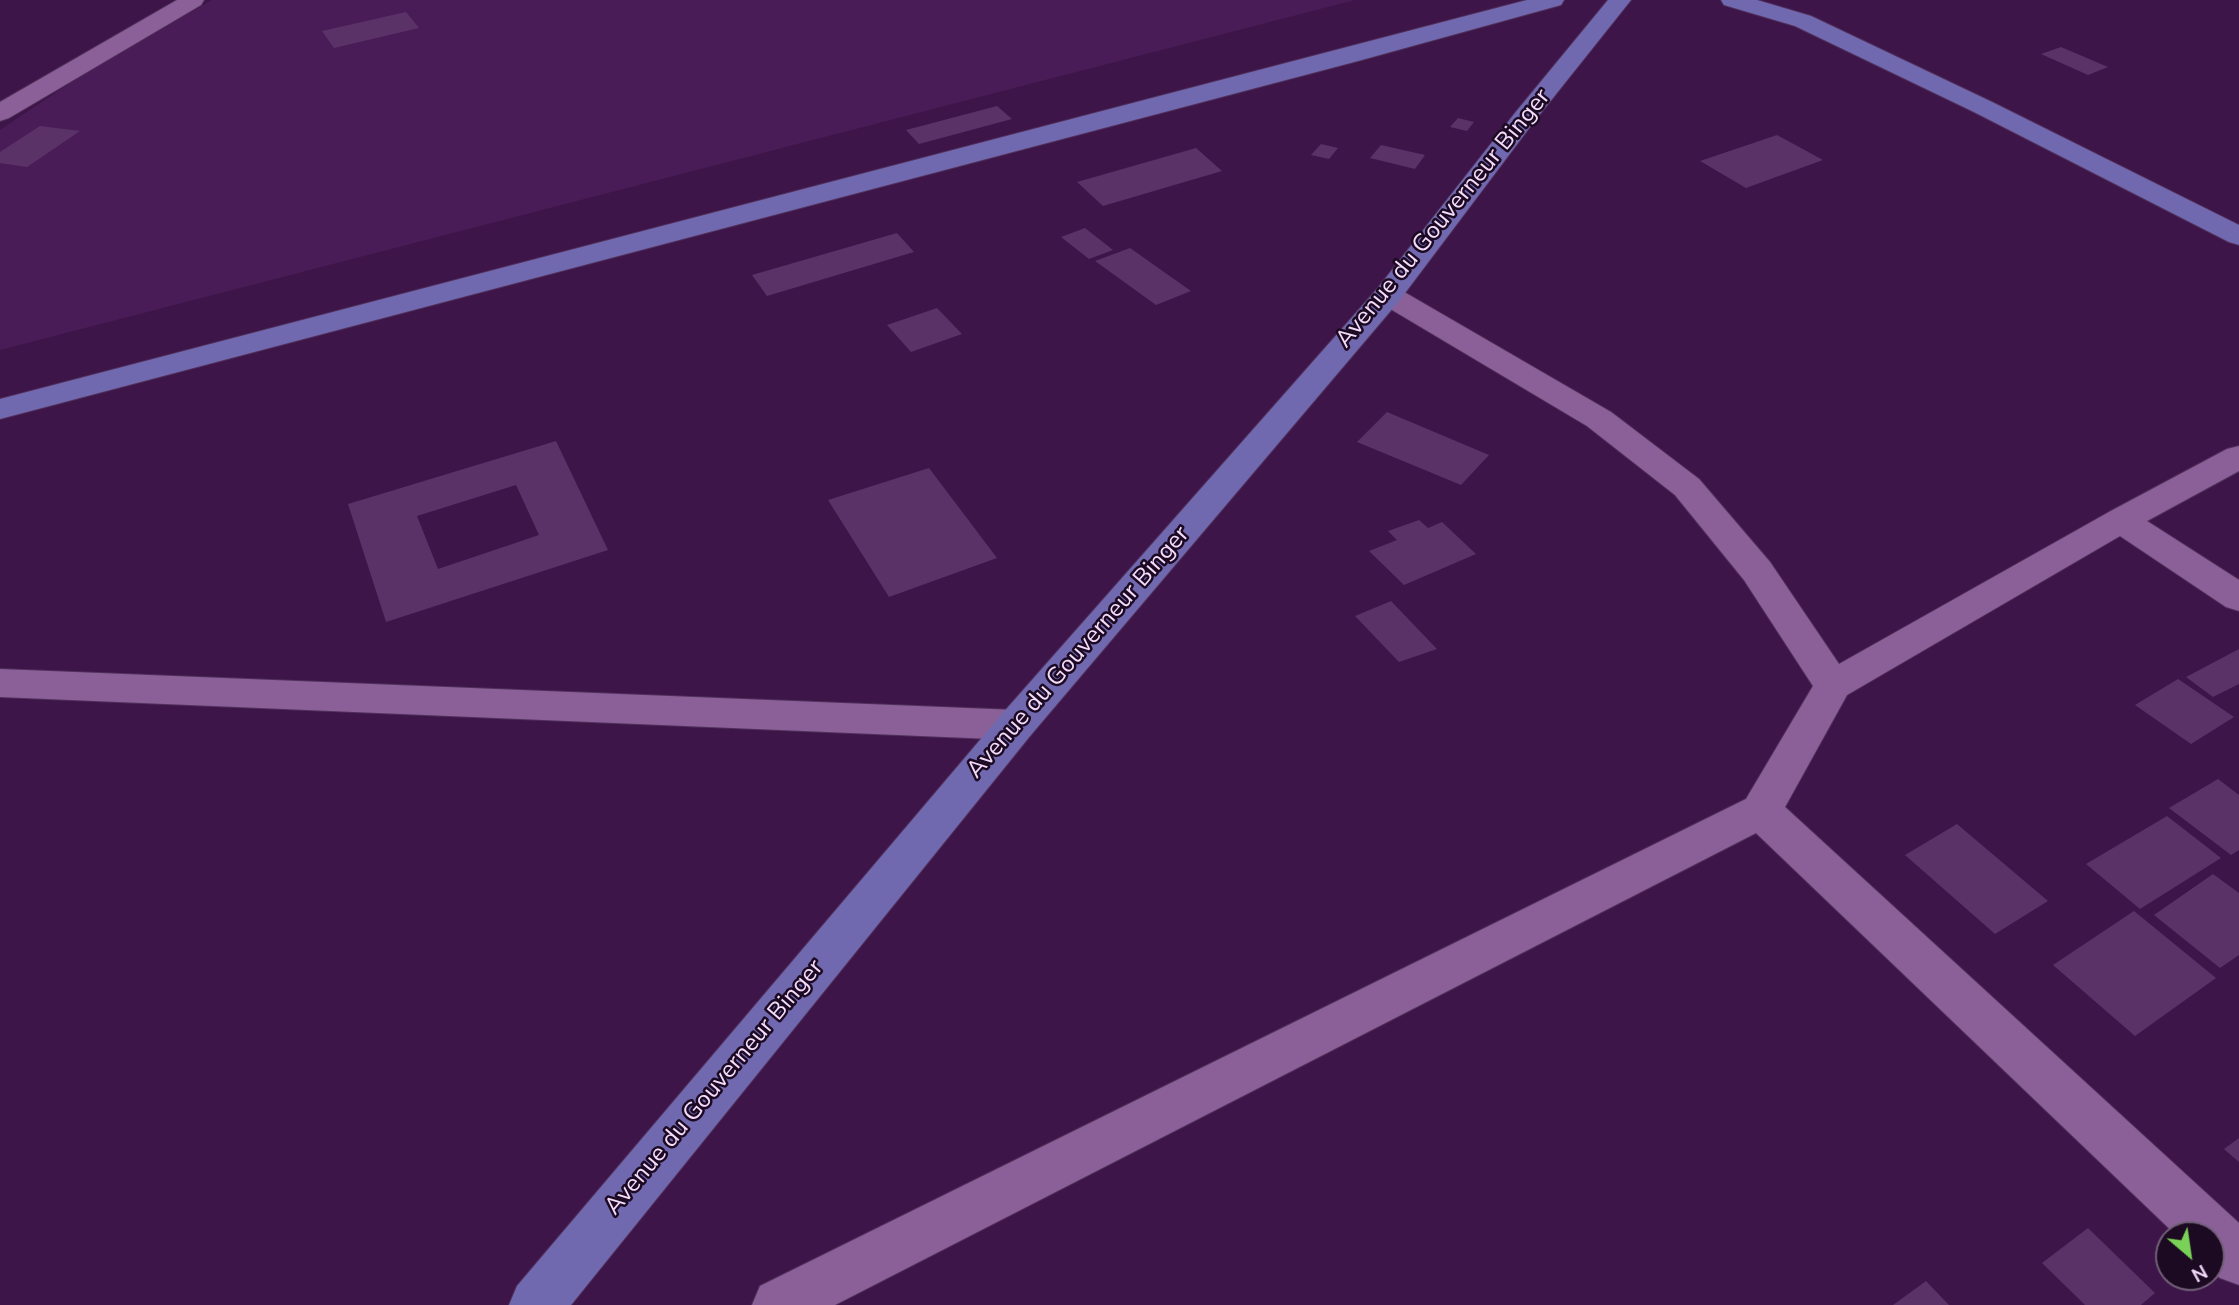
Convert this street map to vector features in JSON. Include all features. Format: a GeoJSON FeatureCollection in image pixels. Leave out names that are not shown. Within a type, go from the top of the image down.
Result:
{"type":"FeatureCollection","features":[{"type":"Feature","properties":{"kind":"street"},"geometry":{"type":"LineString","coordinates":[[0,113],[193,0]]}},
{"type":"Feature","properties":{"kind":"street"},"geometry":{"type":"LineString","coordinates":[[0,409],[1349,56],[1553,0]]}},
{"type":"Feature","properties":{"kind":"street","name":"Avenue du Gouverneur Binger"},"geometry":{"type":"LineString","coordinates":[[536,1305],[1016,725],[1388,295],[1524,118],[1620,0]]}},
{"type":"Feature","properties":{"kind":"street"},"geometry":{"type":"LineString","coordinates":[[1732,0],[1803,22],[1983,107],[2239,236]]}},
{"type":"Feature","properties":{"kind":"street"},"geometry":{"type":"LineString","coordinates":[[1779,0],[1803,22]]}},
{"type":"Feature","properties":{"kind":"street"},"geometry":{"type":"LineString","coordinates":[[1388,295],[1600,419],[1687,487],[1757,571],[1832,685]]}},
{"type":"Feature","properties":{"kind":"street"},"geometry":{"type":"LineString","coordinates":[[779,1305],[1761,811],[1832,685],[2121,520],[2239,457]]}},
{"type":"Feature","properties":{"kind":"street"},"geometry":{"type":"LineString","coordinates":[[2121,520],[2239,598]]}},
{"type":"Feature","properties":{"kind":"street"},"geometry":{"type":"LineString","coordinates":[[0,682],[1016,725]]}},
{"type":"Feature","properties":{"kind":"street"},"geometry":{"type":"LineString","coordinates":[[1761,811],[2239,1259]]}},
{"type":"Feature","properties":{"kind":"shaded area"},"geometry":{"type":"Polygon","coordinates":[[[212,0],[1355,0],[0,350],[0,130],[85,73],[212,0]]]}},
{"type":"Feature","properties":{"kind":"building"},"geometry":{"type":"Polygon","coordinates":[[[406,12],[419,28],[334,48],[322,31],[406,12]]]}},
{"type":"Feature","properties":{"kind":"building"},"geometry":{"type":"Polygon","coordinates":[[[2061,47],[2108,67],[2088,75],[2041,54],[2061,47]]]}},
{"type":"Feature","properties":{"kind":"building"},"geometry":{"type":"Polygon","coordinates":[[[997,106],[1012,119],[919,144],[906,130],[997,106]]]}},
{"type":"Feature","properties":{"kind":"building"},"geometry":{"type":"Polygon","coordinates":[[[1458,118],[1474,122],[1467,131],[1450,127],[1458,118]]]}},
{"type":"Feature","properties":{"kind":"building"},"geometry":{"type":"Polygon","coordinates":[[[40,126],[80,131],[27,167],[0,163],[0,152],[40,126]]]}},
{"type":"Feature","properties":{"kind":"building"},"geometry":{"type":"Polygon","coordinates":[[[1777,135],[1823,160],[1746,188],[1700,161],[1777,135]]]}},
{"type":"Feature","properties":{"kind":"building"},"geometry":{"type":"Polygon","coordinates":[[[1321,144],[1338,148],[1329,159],[1311,155],[1321,144]]]}},
{"type":"Feature","properties":{"kind":"building"},"geometry":{"type":"Polygon","coordinates":[[[1381,145],[1425,155],[1415,169],[1370,158],[1381,145]]]}},
{"type":"Feature","properties":{"kind":"building"},"geometry":{"type":"Polygon","coordinates":[[[1196,148],[1222,171],[1103,206],[1077,182],[1196,148]]]}},
{"type":"Feature","properties":{"kind":"building"},"geometry":{"type":"Polygon","coordinates":[[[1085,228],[1113,250],[1089,259],[1061,237],[1085,228]]]}},
{"type":"Feature","properties":{"kind":"building"},"geometry":{"type":"Polygon","coordinates":[[[897,233],[914,252],[767,296],[752,275],[897,233]]]}},
{"type":"Feature","properties":{"kind":"building"},"geometry":{"type":"Polygon","coordinates":[[[1130,248],[1191,291],[1156,305],[1095,261],[1130,248]]]}},
{"type":"Feature","properties":{"kind":"building"},"geometry":{"type":"Polygon","coordinates":[[[937,308],[962,334],[911,352],[887,325],[937,308]]]}},
{"type":"Feature","properties":{"kind":"building"},"geometry":{"type":"Polygon","coordinates":[[[1387,412],[1489,455],[1461,485],[1357,442],[1387,412]]]}},
{"type":"Feature","properties":{"kind":"building"},"geometry":{"type":"Polygon","coordinates":[[[556,441],[608,550],[386,622],[348,504],[556,441]],[[516,485],[417,516],[438,569],[539,535],[516,485]]]}},
{"type":"Feature","properties":{"kind":"building"},"geometry":{"type":"Polygon","coordinates":[[[929,468],[997,558],[889,597],[828,500],[929,468]]]}},
{"type":"Feature","properties":{"kind":"building"},"geometry":{"type":"Polygon","coordinates":[[[1419,520],[1428,528],[1442,522],[1476,554],[1404,585],[1369,551],[1397,540],[1388,531],[1419,520]]]}},
{"type":"Feature","properties":{"kind":"building"},"geometry":{"type":"Polygon","coordinates":[[[1391,601],[1437,649],[1399,662],[1355,616],[1391,601]]]}},
{"type":"Feature","properties":{"kind":"building"},"geometry":{"type":"Polygon","coordinates":[[[2239,649],[2239,684],[2213,697],[2186,677],[2239,649]]]}},
{"type":"Feature","properties":{"kind":"building"},"geometry":{"type":"Polygon","coordinates":[[[2178,679],[2234,717],[2191,744],[2135,705],[2178,679]]]}},
{"type":"Feature","properties":{"kind":"building"},"geometry":{"type":"Polygon","coordinates":[[[2218,779],[2239,795],[2239,850],[2231,855],[2169,808],[2218,779]]]}},
{"type":"Feature","properties":{"kind":"building"},"geometry":{"type":"Polygon","coordinates":[[[2167,816],[2221,858],[2140,909],[2086,864],[2167,816]]]}},
{"type":"Feature","properties":{"kind":"building"},"geometry":{"type":"Polygon","coordinates":[[[1957,824],[2048,901],[1995,934],[1905,855],[1957,824]]]}},
{"type":"Feature","properties":{"kind":"building"},"geometry":{"type":"Polygon","coordinates":[[[2213,874],[2239,893],[2239,955],[2220,968],[2154,915],[2213,874]]]}},
{"type":"Feature","properties":{"kind":"building"},"geometry":{"type":"Polygon","coordinates":[[[2134,911],[2216,978],[2135,1036],[2053,965],[2134,911]]]}},
{"type":"Feature","properties":{"kind":"building"},"geometry":{"type":"Polygon","coordinates":[[[2239,1138],[2239,1162],[2224,1149],[2239,1138]]]}},
{"type":"Feature","properties":{"kind":"building"},"geometry":{"type":"Polygon","coordinates":[[[2088,1228],[2155,1293],[2141,1305],[2085,1305],[2042,1263],[2088,1228]]]}},
{"type":"Feature","properties":{"kind":"building"},"geometry":{"type":"Polygon","coordinates":[[[1926,1281],[1949,1305],[1893,1305],[1926,1281]]]}}]}
